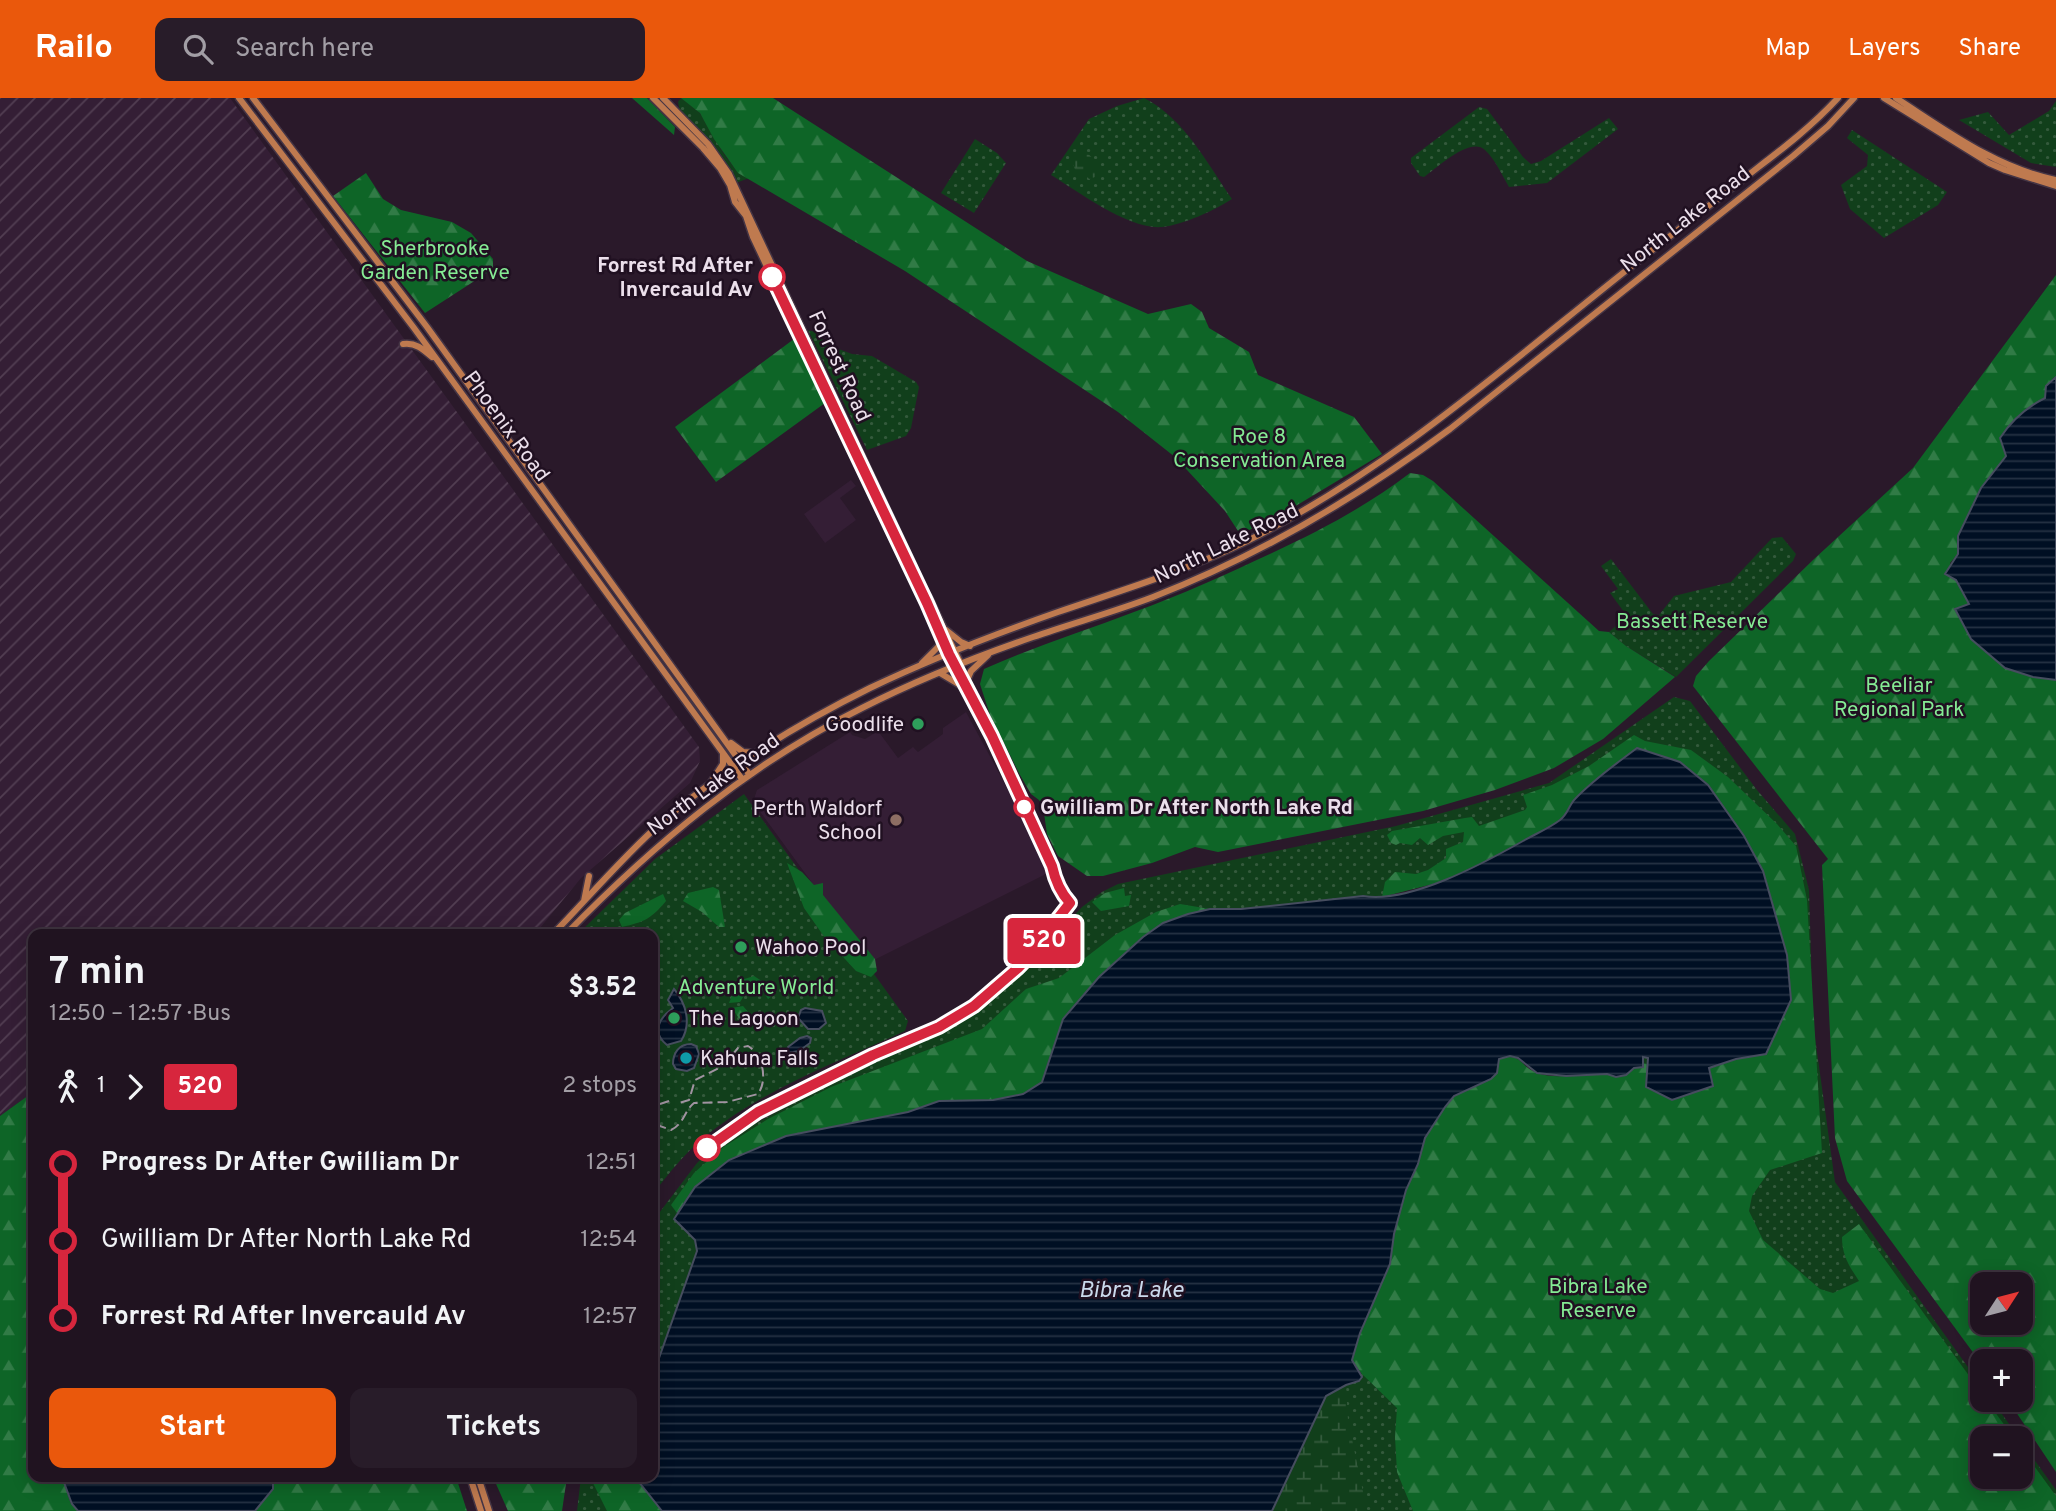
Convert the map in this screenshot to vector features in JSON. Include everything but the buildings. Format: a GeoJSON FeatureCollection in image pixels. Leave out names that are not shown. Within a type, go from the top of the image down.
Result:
{"type":"FeatureCollection","features":[{"type":"Feature","properties":{"kind":"main road","name":"Phoenix Road"},"geometry":{"type":"LineString","coordinates":[[239,98],[439,363],[742,779]]}},
{"type":"Feature","properties":{"kind":"main road","name":"Phoenix Road"},"geometry":{"type":"LineString","coordinates":[[253,98],[427,327],[749,774]]}},
{"type":"Feature","properties":{"kind":"main road","name":"Forrest Road"},"geometry":{"type":"LineString","coordinates":[[653,98],[714,160],[730,186],[735,202],[746,216],[753,237],[943,642],[952,653]]}},
{"type":"Feature","properties":{"kind":"main road","name":"Forrest Road"},"geometry":{"type":"LineString","coordinates":[[663,98],[708,144],[729,174],[945,628],[958,665]]}},
{"type":"Feature","properties":{"kind":"main road","name":"North Lake Road"},"geometry":{"type":"LineString","coordinates":[[558,929],[651,832],[741,764],[850,698],[970,646],[1197,564],[1248,540],[1370,470],[1442,418],[1790,144],[1838,98]]}},
{"type":"Feature","properties":{"kind":"main road","name":"North Lake Road"},"geometry":{"type":"LineString","coordinates":[[571,929],[650,852],[742,779],[863,708],[992,652],[1152,598],[1256,552],[1349,500],[1451,429],[1763,180],[1828,126],[1854,98]]}},
{"type":"Feature","properties":{"kind":"main road"},"geometry":{"type":"LineString","coordinates":[[1878,98],[2005,170],[2056,186]]}},
{"type":"Feature","properties":{"kind":"main road"},"geometry":{"type":"LineString","coordinates":[[1884,98],[1924,125]]}},
{"type":"Feature","properties":{"kind":"main road"},"geometry":{"type":"LineString","coordinates":[[1897,98],[2000,162],[2056,180]]}},
{"type":"Feature","properties":{"kind":"main road"},"geometry":{"type":"LineString","coordinates":[[403,344],[418,346],[439,363]]}},
{"type":"Feature","properties":{"kind":"main road"},"geometry":{"type":"LineString","coordinates":[[945,628],[970,646]]}},
{"type":"Feature","properties":{"kind":"main road"},"geometry":{"type":"LineString","coordinates":[[918,667],[943,642]]}},
{"type":"Feature","properties":{"kind":"main road"},"geometry":{"type":"LineString","coordinates":[[968,678],[971,671],[992,652]]}},
{"type":"Feature","properties":{"kind":"main road"},"geometry":{"type":"LineString","coordinates":[[940,673],[965,688]]}},
{"type":"Feature","properties":{"kind":"main road"},"geometry":{"type":"LineString","coordinates":[[715,727],[743,752],[760,752]]}},
{"type":"Feature","properties":{"kind":"main road"},"geometry":{"type":"LineString","coordinates":[[707,788],[723,764],[722,752]]}},
{"type":"Feature","properties":{"kind":"main road"},"geometry":{"type":"LineString","coordinates":[[583,903],[589,876]]}},
{"type":"Feature","properties":{"kind":"main road"},"geometry":{"type":"LineString","coordinates":[[472,1482],[481,1511]]}},
{"type":"Feature","properties":{"kind":"main road"},"geometry":{"type":"LineString","coordinates":[[480,1482],[489,1511]]}},
{"type":"Feature","properties":{"kind":"shaded area"},"geometry":{"type":"Polygon","coordinates":[[[0,98],[230,98],[699,747],[700,761],[690,783],[581,878],[539,929],[28,929],[28,1096],[0,1116],[0,98]]]}},
{"type":"Feature","properties":{"kind":"shaded area"},"geometry":{"type":"Polygon","coordinates":[[[851,480],[856,486],[840,498],[856,520],[825,543],[804,514],[851,480]]]}},
{"type":"Feature","properties":{"kind":"shaded area","name":"Perth Waldorf School"},"geometry":{"type":"Polygon","coordinates":[[[966,712],[1034,838],[1048,870],[1046,874],[870,962],[753,802],[757,790],[850,732],[865,739],[878,731],[898,758],[913,747],[918,752],[943,734],[943,728],[966,712]]]}},
{"type":"Feature","properties":{"kind":"green space"},"geometry":{"type":"Polygon","coordinates":[[[632,98],[647,98],[675,127],[674,135],[632,98]]]}},
{"type":"Feature","properties":{"kind":"green space"},"geometry":{"type":"Polygon","coordinates":[[[681,98],[699,112],[733,166],[749,178],[736,183],[716,150],[680,112],[678,102],[681,98]]]}},
{"type":"Feature","properties":{"kind":"green space","name":"Roe 8 Conservation Area"},"geometry":{"type":"Polygon","coordinates":[[[681,98],[773,98],[1027,261],[1148,314],[1191,304],[1202,312],[1209,328],[1249,352],[1258,375],[1354,417],[1382,454],[1274,519],[1240,534],[1225,511],[1175,457],[1118,412],[905,271],[738,173],[700,113],[681,98]]]}},
{"type":"Feature","properties":{"kind":"green space"},"geometry":{"type":"Polygon","coordinates":[[[1144,98],[1183,129],[1232,199],[1179,223],[1162,227],[1149,226],[1120,216],[1051,175],[1089,119],[1117,106],[1144,98]]]}},
{"type":"Feature","properties":{"kind":"green space"},"geometry":{"type":"Polygon","coordinates":[[[2056,101],[2056,167],[2031,163],[1959,120],[1988,112],[2009,135],[2049,111],[2056,101]]]}},
{"type":"Feature","properties":{"kind":"green space"},"geometry":{"type":"Polygon","coordinates":[[[1479,107],[1487,109],[1531,164],[1541,161],[1609,118],[1618,129],[1547,183],[1509,187],[1492,158],[1479,147],[1463,150],[1424,177],[1420,176],[1411,163],[1411,158],[1479,107]]]}},
{"type":"Feature","properties":{"kind":"green space"},"geometry":{"type":"Polygon","coordinates":[[[1852,130],[1947,192],[1938,205],[1884,238],[1850,209],[1841,185],[1867,166],[1868,155],[1847,138],[1852,130]]]}},
{"type":"Feature","properties":{"kind":"green space"},"geometry":{"type":"Polygon","coordinates":[[[975,139],[997,153],[1006,163],[974,213],[941,193],[975,139]]]}},
{"type":"Feature","properties":{"kind":"green space"},"geometry":{"type":"Polygon","coordinates":[[[1086,152],[1098,163],[1098,176],[1089,179],[1077,174],[1071,160],[1086,152]]]}},
{"type":"Feature","properties":{"kind":"green space","name":"Sherbrooke Garden Reserve"},"geometry":{"type":"Polygon","coordinates":[[[366,173],[383,199],[401,210],[452,222],[471,233],[493,259],[493,269],[425,313],[333,196],[366,173]]]}},
{"type":"Feature","properties":{"kind":"green space","name":"Beeliar Regional Park"},"geometry":{"type":"Polygon","coordinates":[[[2056,275],[2056,377],[2053,378],[2045,398],[2020,414],[2009,428],[2004,446],[2006,456],[1981,488],[1958,536],[1958,554],[1950,563],[1969,605],[1955,609],[1985,650],[2013,671],[2056,680],[2056,1472],[2033,1438],[2033,1426],[2025,1426],[2016,1412],[2033,1412],[2033,1349],[1971,1349],[1847,1181],[1835,1138],[1822,865],[1828,859],[1693,686],[1696,676],[1709,661],[1913,468],[2056,275]]]}},
{"type":"Feature","properties":{"kind":"green space"},"geometry":{"type":"Polygon","coordinates":[[[808,330],[815,332],[828,345],[852,354],[872,356],[916,382],[919,387],[911,428],[906,436],[867,450],[808,330]]]}},
{"type":"Feature","properties":{"kind":"green space"},"geometry":{"type":"Polygon","coordinates":[[[794,339],[825,403],[716,482],[675,427],[794,339]]]}},
{"type":"Feature","properties":{"kind":"green space"},"geometry":{"type":"Polygon","coordinates":[[[1410,473],[1423,475],[1433,481],[1599,631],[1609,632],[1675,677],[1603,739],[1554,768],[1495,790],[1423,811],[1218,852],[1195,847],[1152,863],[1103,876],[1087,876],[1058,856],[1047,834],[1043,806],[1031,794],[990,715],[980,684],[984,669],[1169,599],[1255,561],[1343,517],[1410,473]]]}},
{"type":"Feature","properties":{"kind":"green space","name":"Bassett Reserve"},"geometry":{"type":"Polygon","coordinates":[[[1782,537],[1796,554],[1793,561],[1676,677],[1626,646],[1609,632],[1627,616],[1610,593],[1618,589],[1601,566],[1611,559],[1653,614],[1659,615],[1674,596],[1731,582],[1772,538],[1782,537]]]}},
{"type":"Feature","properties":{"kind":"green space","name":"Bibra Lake Reserve"},"geometry":{"type":"Polygon","coordinates":[[[1674,697],[1690,701],[1757,790],[1795,834],[1809,890],[1813,1023],[1835,1182],[1970,1370],[1970,1412],[2001,1412],[2010,1426],[1970,1426],[1970,1489],[2033,1489],[2033,1458],[2056,1490],[2056,1511],[1272,1511],[1346,1385],[1359,1381],[1390,1264],[1394,1234],[1642,1063],[1643,1057],[1648,1058],[1646,1087],[1680,762],[1382,897],[1363,896],[1241,909],[1210,909],[677,1223],[691,1235],[697,1251],[658,1361],[658,1214],[697,1163],[718,1143],[881,1057],[936,1033],[982,1005],[1023,970],[1082,907],[1118,884],[1396,826],[1549,783],[1674,697]]]}},
{"type":"Feature","properties":{"kind":"green space","name":"Bibra Lake Reserve"},"geometry":{"type":"Polygon","coordinates":[[[1634,735],[1645,741],[1691,750],[1728,777],[1796,846],[1807,900],[1822,1153],[1770,1170],[1752,1196],[1749,1211],[1763,1240],[1820,1289],[1833,1293],[1859,1281],[1847,1260],[1842,1237],[1859,1224],[1970,1377],[1970,1412],[1995,1412],[2005,1426],[1970,1426],[1970,1489],[2033,1489],[2033,1464],[2056,1496],[2056,1511],[1413,1511],[1397,1472],[1397,1408],[1361,1373],[1352,1360],[1360,1333],[1390,1264],[1394,1234],[1406,1190],[1418,1164],[1425,1138],[1445,1107],[1455,1096],[1491,1079],[1497,1073],[1499,1059],[1506,1057],[1516,1059],[1537,1073],[1555,1076],[1599,1073],[1622,1077],[1642,1063],[1647,1064],[1646,1087],[1712,1087],[1709,1069],[1736,1059],[1766,1054],[1787,955],[1763,871],[1570,808],[1564,817],[1549,828],[1471,870],[1433,884],[1382,897],[1385,882],[1395,872],[1416,874],[1428,870],[1446,858],[1446,849],[1463,842],[1464,832],[1443,836],[1428,845],[1420,838],[1412,845],[1396,845],[1391,843],[1387,835],[1392,831],[1472,817],[1479,826],[1525,810],[1527,807],[1523,795],[1552,785],[1589,766],[1634,735]]]}},
{"type":"Feature","properties":{"kind":"green space","name":"Adventure World"},"geometry":{"type":"Polygon","coordinates":[[[744,794],[908,1021],[905,1031],[821,1068],[739,1112],[691,1149],[658,1188],[658,929],[583,929],[655,859],[744,794]]]}},
{"type":"Feature","properties":{"kind":"green space"},"geometry":{"type":"Polygon","coordinates":[[[787,863],[802,872],[814,885],[823,883],[823,895],[875,959],[877,971],[871,977],[856,971],[823,935],[804,908],[787,863]]]}},
{"type":"Feature","properties":{"kind":"green space"},"geometry":{"type":"Polygon","coordinates":[[[713,887],[719,890],[725,927],[719,927],[702,912],[683,901],[688,893],[713,887]]]}},
{"type":"Feature","properties":{"kind":"green space"},"geometry":{"type":"Polygon","coordinates":[[[1124,888],[1125,896],[1131,895],[1129,906],[1101,911],[1092,902],[1105,893],[1124,888]]]}},
{"type":"Feature","properties":{"kind":"green space"},"geometry":{"type":"Polygon","coordinates":[[[663,894],[666,901],[656,912],[642,921],[622,927],[619,920],[625,913],[663,894]]]}},
{"type":"Feature","properties":{"kind":"green space"},"geometry":{"type":"Polygon","coordinates":[[[1180,904],[1210,909],[1163,923],[1143,937],[1099,977],[1063,1019],[1042,1082],[1023,1094],[993,1100],[939,1101],[908,1112],[750,1152],[729,1160],[695,1187],[677,1213],[671,1205],[694,1173],[722,1148],[768,1119],[831,1087],[982,1029],[1026,989],[1059,978],[1115,935],[1156,912],[1180,904]]]}},
{"type":"Feature","properties":{"kind":"green space"},"geometry":{"type":"Polygon","coordinates":[[[754,976],[776,993],[768,999],[763,991],[755,988],[747,991],[740,1002],[729,1003],[738,981],[754,976]]]}},
{"type":"Feature","properties":{"kind":"green space"},"geometry":{"type":"Polygon","coordinates":[[[743,1006],[754,1019],[744,1026],[732,1008],[743,1006]]]}},
{"type":"Feature","properties":{"kind":"green space"},"geometry":{"type":"Polygon","coordinates":[[[28,1096],[28,1482],[64,1482],[71,1504],[78,1511],[0,1511],[0,1116],[28,1096]]]}},
{"type":"Feature","properties":{"kind":"green space"},"geometry":{"type":"Polygon","coordinates":[[[1346,1385],[1348,1420],[1367,1511],[1272,1511],[1326,1396],[1346,1385]]]}},
{"type":"Feature","properties":{"kind":"green space"},"geometry":{"type":"Polygon","coordinates":[[[273,1482],[458,1482],[467,1511],[255,1511],[273,1489],[273,1482]]]}},
{"type":"Feature","properties":{"kind":"green space"},"geometry":{"type":"Polygon","coordinates":[[[495,1482],[566,1482],[562,1511],[508,1511],[495,1482]]]}},
{"type":"Feature","properties":{"kind":"green space"},"geometry":{"type":"Polygon","coordinates":[[[580,1482],[639,1482],[662,1511],[577,1511],[580,1482]]]}},
{"type":"Feature","properties":{"kind":"green space"},"geometry":{"type":"Polygon","coordinates":[[[592,1482],[639,1482],[662,1511],[607,1511],[592,1482]]]}},
{"type":"Feature","properties":{"kind":"water"},"geometry":{"type":"Polygon","coordinates":[[[2056,377],[2056,680],[2033,677],[2005,668],[1971,639],[1955,609],[1969,604],[1956,580],[1945,574],[1958,554],[1958,536],[1981,488],[2006,456],[2000,438],[2020,415],[2045,398],[2046,386],[2056,377]]]}},
{"type":"Feature","properties":{"kind":"water","name":"Bibra Lake"},"geometry":{"type":"Polygon","coordinates":[[[1637,748],[1680,762],[1708,785],[1744,836],[1763,871],[1787,955],[1791,1000],[1766,1054],[1736,1059],[1709,1068],[1713,1086],[1672,1100],[1646,1087],[1648,1058],[1643,1057],[1643,1067],[1634,1068],[1626,1075],[1616,1077],[1607,1074],[1566,1076],[1537,1073],[1518,1058],[1510,1056],[1499,1059],[1497,1073],[1491,1079],[1454,1096],[1425,1138],[1418,1164],[1406,1190],[1394,1234],[1390,1264],[1360,1333],[1352,1360],[1362,1377],[1359,1381],[1326,1396],[1272,1511],[662,1511],[639,1482],[658,1482],[658,1361],[697,1251],[695,1240],[674,1219],[695,1187],[729,1160],[786,1136],[908,1112],[939,1101],[993,1100],[1023,1094],[1042,1082],[1063,1019],[1099,977],[1143,937],[1163,923],[1210,909],[1241,909],[1363,896],[1381,897],[1424,888],[1507,850],[1563,818],[1573,801],[1637,748]]]}},
{"type":"Feature","properties":{"kind":"water","name":"The Lagoon"},"geometry":{"type":"Polygon","coordinates":[[[674,989],[682,1001],[687,1021],[681,1041],[667,1045],[658,1030],[664,1016],[673,1008],[668,1000],[674,989]]]}},
{"type":"Feature","properties":{"kind":"water"},"geometry":{"type":"Polygon","coordinates":[[[805,1008],[822,1011],[826,1023],[819,1029],[808,1029],[798,1018],[801,1010],[805,1008]]]}},
{"type":"Feature","properties":{"kind":"water"},"geometry":{"type":"Polygon","coordinates":[[[807,1036],[811,1038],[810,1043],[799,1051],[787,1053],[788,1047],[807,1036]]]}},
{"type":"Feature","properties":{"kind":"water","name":"Kahuna Falls"},"geometry":{"type":"Polygon","coordinates":[[[691,1044],[696,1046],[699,1054],[694,1068],[687,1071],[676,1069],[673,1064],[674,1056],[680,1047],[691,1044]]]}},
{"type":"Feature","properties":{"kind":"water"},"geometry":{"type":"Polygon","coordinates":[[[64,1482],[273,1482],[273,1489],[255,1511],[78,1511],[72,1504],[64,1482]]]}},
{"type":"Feature","properties":{"kind":"railway"},"geometry":{"type":"LineString","coordinates":[[658,1123],[671,1130],[679,1124],[694,1103],[727,1102],[758,1094],[763,1075],[757,1055],[748,1046],[738,1048],[723,1066],[695,1080],[689,1100],[679,1103]]}},
{"type":"Feature","properties":{"kind":"railway"},"geometry":{"type":"LineString","coordinates":[[658,1110],[660,1104],[669,1101]]}},
{"type":"Feature","properties":{"kind":"bus line","name":"520"},"geometry":{"type":"LineString","coordinates":[[707,1148],[758,1112],[873,1055],[939,1027],[974,1006],[1018,968],[1051,934],[1052,926],[1070,903],[1054,877],[1052,866],[992,736],[975,702],[969,696],[772,277]]}},
{"type":"Feature","properties":{"kind":"place","name":"Forrest Rd After Invercauld Av"},"geometry":{"type":"Point","coordinates":[772,277]}},
{"type":"Feature","properties":{"kind":"place","name":"Goodlife"},"geometry":{"type":"Point","coordinates":[918,724]}},
{"type":"Feature","properties":{"kind":"place","name":"Gwilliam Dr After North Lake Rd"},"geometry":{"type":"Point","coordinates":[1024,807]}},
{"type":"Feature","properties":{"kind":"place","name":"Perth Waldorf School"},"geometry":{"type":"Point","coordinates":[896,820]}},
{"type":"Feature","properties":{"kind":"place","name":"Wahoo Pool"},"geometry":{"type":"Point","coordinates":[741,947]}},
{"type":"Feature","properties":{"kind":"place","name":"The Lagoon"},"geometry":{"type":"Point","coordinates":[674,1018]}},
{"type":"Feature","properties":{"kind":"place","name":"Kahuna Falls"},"geometry":{"type":"Point","coordinates":[686,1058]}}]}
